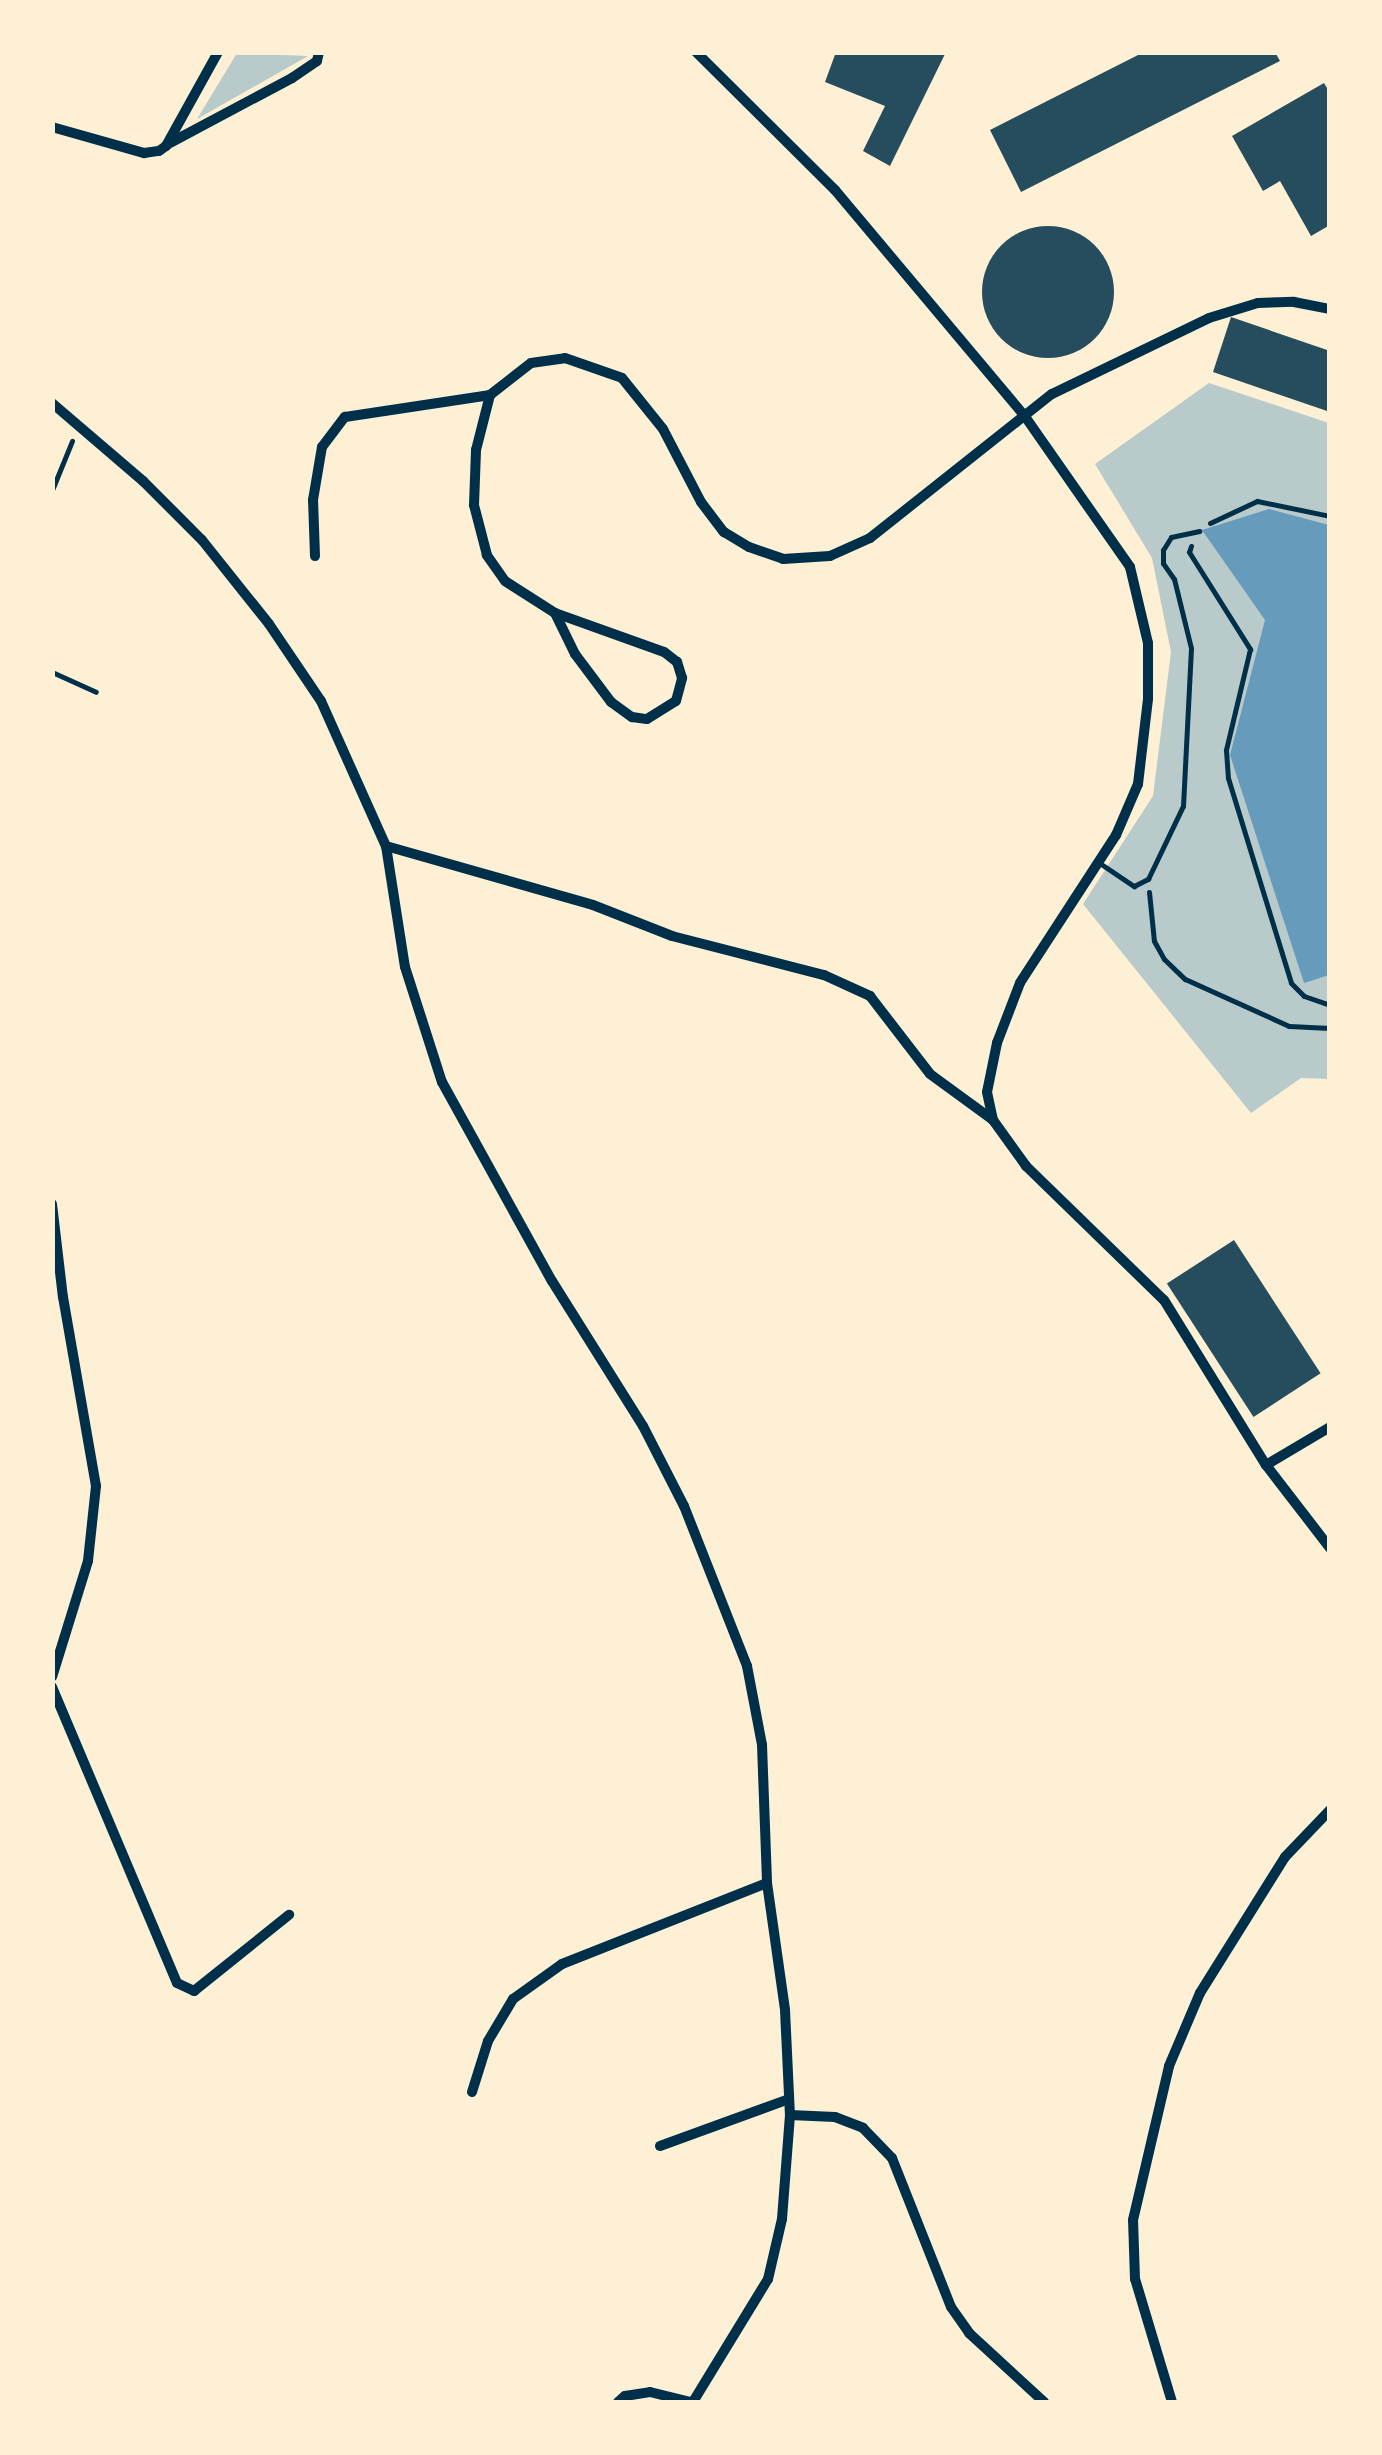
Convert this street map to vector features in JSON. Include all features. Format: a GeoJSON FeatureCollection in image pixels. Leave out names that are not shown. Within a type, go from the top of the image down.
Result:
{"type":"FeatureCollection","features":[{"type":"Feature","properties":{"kind":"street"},"geometry":{"type":"LineString","coordinates":[[166,146],[218,52]]}},
{"type":"Feature","properties":{"kind":"street"},"geometry":{"type":"LineString","coordinates":[[52,128],[144,152],[166,146],[292,78],[316,60],[319,52]]}},
{"type":"Feature","properties":{"kind":"street"},"geometry":{"type":"LineString","coordinates":[[696,52],[835,190],[1024,415],[1130,567],[1148,643],[1148,699],[1138,784],[1116,834],[1014,998],[997,1043],[987,1092],[993,1120]]}},
{"type":"Feature","properties":{"kind":"street"},"geometry":{"type":"LineString","coordinates":[[315,556],[314,500],[322,446],[345,417],[490,395],[531,363],[566,358],[622,378],[663,429],[700,502],[724,532],[783,559],[830,556],[870,538],[1052,394],[1209,318],[1258,304],[1294,302],[1330,309]]}},
{"type":"Feature","properties":{"kind":"street"},"geometry":{"type":"LineString","coordinates":[[490,395],[476,450],[474,505],[487,555],[505,581],[555,613],[664,652],[677,662],[682,678],[676,701],[647,718],[632,716],[611,702],[575,654],[555,613]]}},
{"type":"Feature","properties":{"kind":"street"},"geometry":{"type":"LineString","coordinates":[[52,403],[202,540],[269,624],[320,701],[386,846],[405,967],[442,1082],[552,1282],[651,1442],[684,1506],[747,1666],[762,1744],[768,1883],[785,2010],[790,2114],[782,2219],[768,2279],[692,2402],[650,2392],[625,2396],[618,2402]]}},
{"type":"Feature","properties":{"kind":"street"},"geometry":{"type":"LineString","coordinates":[[386,846],[593,905],[672,936],[824,975],[870,996],[930,1074],[993,1120],[1026,1166],[1164,1300],[1266,1465],[1330,1548]]}},
{"type":"Feature","properties":{"kind":"street"},"geometry":{"type":"LineString","coordinates":[[52,1204],[58,1294],[96,1486],[88,1561],[52,1678]]}},
{"type":"Feature","properties":{"kind":"street"},"geometry":{"type":"LineString","coordinates":[[1266,1465],[1330,1427]]}},
{"type":"Feature","properties":{"kind":"street"},"geometry":{"type":"LineString","coordinates":[[52,1687],[177,1984],[194,1991],[289,1915]]}},
{"type":"Feature","properties":{"kind":"street"},"geometry":{"type":"LineString","coordinates":[[1172,2402],[1134,2278],[1134,2220],[1169,2066],[1200,1993],[1285,1857],[1330,1810]]}},
{"type":"Feature","properties":{"kind":"street"},"geometry":{"type":"LineString","coordinates":[[472,2092],[488,2040],[513,1999],[562,1964],[768,1883]]}},
{"type":"Feature","properties":{"kind":"street"},"geometry":{"type":"LineString","coordinates":[[660,2146],[789,2099]]}},
{"type":"Feature","properties":{"kind":"street"},"geometry":{"type":"LineString","coordinates":[[790,2114],[835,2116],[863,2128],[892,2158],[951,2307],[969,2333],[1044,2402]]}},
{"type":"Feature","properties":{"kind":"lane"},"geometry":{"type":"LineString","coordinates":[[1098,862],[1134,886],[1148,879],[1183,806],[1191,648],[1174,579],[1163,563],[1163,550],[1170,538],[1198,531]]}},
{"type":"Feature","properties":{"kind":"path"},"geometry":{"type":"LineString","coordinates":[[52,490],[78,424]]}},
{"type":"Feature","properties":{"kind":"path"},"geometry":{"type":"LineString","coordinates":[[1330,516],[1257,501],[1230,510],[1198,531],[1189,552],[1250,648],[1226,750],[1228,778],[1291,983],[1304,996],[1330,1005]]}},
{"type":"Feature","properties":{"kind":"path"},"geometry":{"type":"LineString","coordinates":[[52,672],[96,692]]}},
{"type":"Feature","properties":{"kind":"path"},"geometry":{"type":"LineString","coordinates":[[1148,879],[1154,941],[1164,959],[1184,979],[1290,1026],[1330,1028]]}},
{"type":"Feature","properties":{"kind":"shaded area"},"geometry":{"type":"Polygon","coordinates":[[[237,53],[308,56],[197,119],[237,53]]]}},
{"type":"Feature","properties":{"kind":"shaded area"},"geometry":{"type":"Polygon","coordinates":[[[1209,383],[1329,423],[1329,1079],[1301,1078],[1251,1113],[1083,904],[1153,796],[1171,652],[1152,558],[1095,464],[1209,383]]]}},
{"type":"Feature","properties":{"kind":"water"},"geometry":{"type":"Polygon","coordinates":[[[1269,509],[1329,525],[1329,975],[1304,983],[1230,755],[1265,620],[1202,530],[1269,509]]]}},
{"type":"Feature","properties":{"kind":"building"},"geometry":{"type":"Polygon","coordinates":[[[836,52],[946,52],[890,166],[863,151],[885,106],[825,82],[836,52]]]}},
{"type":"Feature","properties":{"kind":"building"},"geometry":{"type":"Polygon","coordinates":[[[1144,52],[1275,52],[1280,61],[1021,192],[990,130],[1144,52]]]}},
{"type":"Feature","properties":{"kind":"building"},"geometry":{"type":"Polygon","coordinates":[[[1324,83],[1330,93],[1330,225],[1311,236],[1280,181],[1263,191],[1232,136],[1324,83]]]}},
{"type":"Feature","properties":{"kind":"building"},"geometry":{"type":"Polygon","coordinates":[[[1048,226],[1073,231],[1094,246],[1109,267],[1114,292],[1109,317],[1094,338],[1073,353],[1048,358],[1023,353],[1002,338],[987,317],[982,292],[987,267],[1002,246],[1023,231],[1048,226]]]}},
{"type":"Feature","properties":{"kind":"building"},"geometry":{"type":"Polygon","coordinates":[[[1231,317],[1330,351],[1330,412],[1213,372],[1231,317]]]}},
{"type":"Feature","properties":{"kind":"building"},"geometry":{"type":"Polygon","coordinates":[[[1234,1240],[1321,1373],[1254,1417],[1167,1284],[1234,1240]]]}}]}
